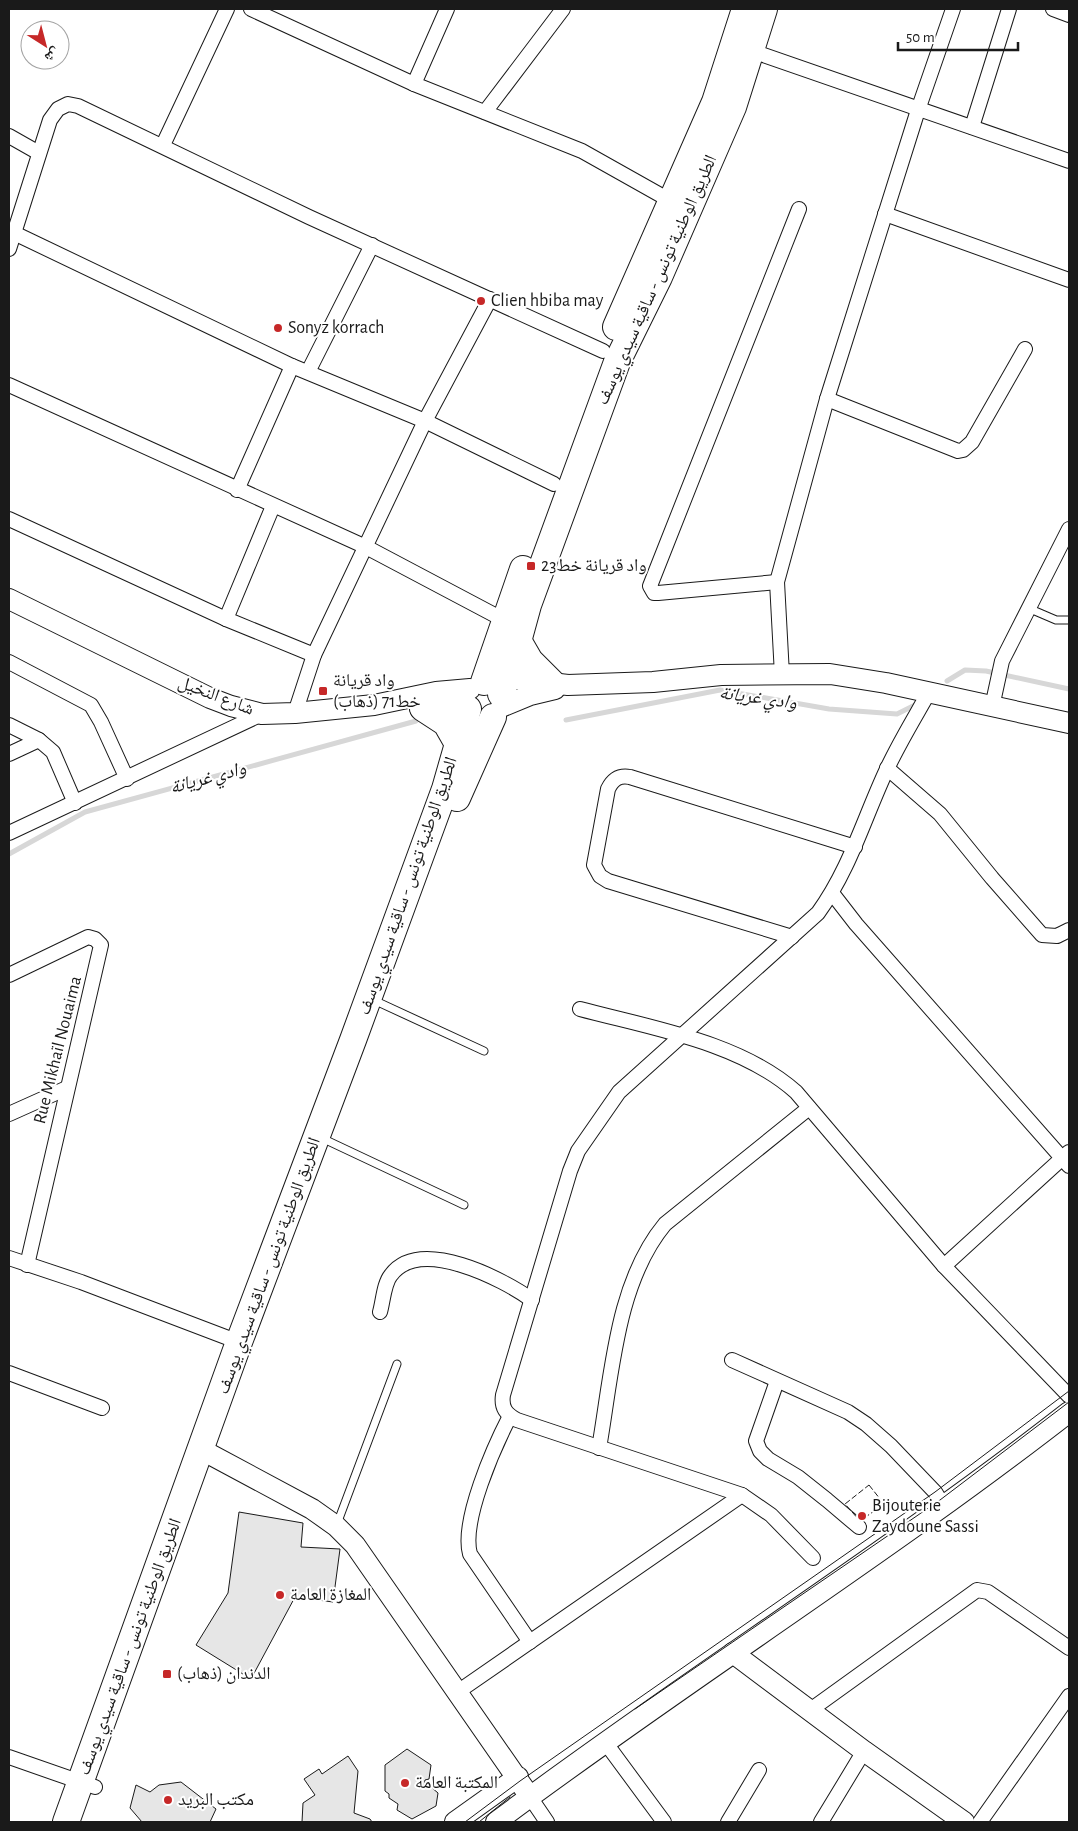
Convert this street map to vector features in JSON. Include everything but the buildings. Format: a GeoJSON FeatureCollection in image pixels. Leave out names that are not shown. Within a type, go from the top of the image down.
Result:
{"type":"FeatureCollection","features":[{"type":"Feature","properties":{"kind":"highway","name":"الطريق الوطنية تونس - ساقية سيدي يوسف"},"geometry":{"type":"LineString","coordinates":[[81,1822],[88,1784],[353,1040],[445,789],[458,744],[519,642],[532,596],[617,362],[659,278],[724,104],[745,9]]}},
{"type":"Feature","properties":{"kind":"highway","name":"الطريق الوطنية تونس - ساقية سيدي يوسف"},"geometry":{"type":"LineString","coordinates":[[245,1345],[328,1141],[462,785],[489,695],[504,620],[603,351],[614,332],[671,201],[752,51],[764,9]]}},
{"type":"Feature","properties":{"kind":"highway"},"geometry":{"type":"LineString","coordinates":[[519,642],[530,661],[560,684]]}},
{"type":"Feature","properties":{"kind":"highway"},"geometry":{"type":"LineString","coordinates":[[423,708],[446,723],[458,744]]}},
{"type":"Feature","properties":{"kind":"highway","name":"الطريق الوطنية تونس - ساقية سيدي يوسف"},"geometry":{"type":"LineString","coordinates":[[66,1822],[88,1784]]}},
{"type":"Feature","properties":{"kind":"main road","name":"شارع النخيل"},"geometry":{"type":"LineString","coordinates":[[9,599],[210,698],[262,714],[295,713],[374,705],[436,692],[489,695]]}},
{"type":"Feature","properties":{"kind":"main road"},"geometry":{"type":"LineString","coordinates":[[374,705],[423,708],[560,684],[654,682],[721,675],[830,674],[929,692],[1069,723]]}},
{"type":"Feature","properties":{"kind":"main road"},"geometry":{"type":"LineString","coordinates":[[489,695],[530,695],[560,684]]}},
{"type":"Feature","properties":{"kind":"main road"},"geometry":{"type":"LineString","coordinates":[[496,1822],[605,1742],[943,1504],[1069,1412]]}},
{"type":"Feature","properties":{"kind":"main road"},"geometry":{"type":"LineString","coordinates":[[207,1453],[288,1495],[336,1526],[355,1545],[459,1691],[530,1797]]}},
{"type":"Feature","properties":{"kind":"main road"},"geometry":{"type":"LineString","coordinates":[[733,1653],[961,1821]]}},
{"type":"Feature","properties":{"kind":"main road"},"geometry":{"type":"LineString","coordinates":[[455,1822],[518,1777]]}},
{"type":"Feature","properties":{"kind":"street"},"geometry":{"type":"LineString","coordinates":[[163,145],[227,9]]}},
{"type":"Feature","properties":{"kind":"street"},"geometry":{"type":"LineString","coordinates":[[414,84],[448,9]]}},
{"type":"Feature","properties":{"kind":"street"},"geometry":{"type":"LineString","coordinates":[[485,112],[563,9]]}},
{"type":"Feature","properties":{"kind":"street"},"geometry":{"type":"LineString","coordinates":[[782,675],[778,582],[827,399],[918,110],[953,9]]}},
{"type":"Feature","properties":{"kind":"street"},"geometry":{"type":"LineString","coordinates":[[972,127],[1009,9]]}},
{"type":"Feature","properties":{"kind":"street"},"geometry":{"type":"LineString","coordinates":[[1053,9],[1069,15]]}},
{"type":"Feature","properties":{"kind":"street"},"geometry":{"type":"LineString","coordinates":[[258,10],[414,84],[582,151],[671,201]]}},
{"type":"Feature","properties":{"kind":"street"},"geometry":{"type":"LineString","coordinates":[[752,51],[1069,161]]}},
{"type":"Feature","properties":{"kind":"street"},"geometry":{"type":"LineString","coordinates":[[9,249],[50,120],[58,109],[68,104],[78,106],[163,145],[372,245],[603,351]]}},
{"type":"Feature","properties":{"kind":"street"},"geometry":{"type":"LineString","coordinates":[[9,136],[39,153]]}},
{"type":"Feature","properties":{"kind":"street"},"geometry":{"type":"LineString","coordinates":[[778,582],[658,593],[654,593],[650,586],[800,208]]}},
{"type":"Feature","properties":{"kind":"street"},"geometry":{"type":"LineString","coordinates":[[885,214],[1069,280]]}},
{"type":"Feature","properties":{"kind":"street"},"geometry":{"type":"LineString","coordinates":[[14,233],[292,366],[425,421],[554,484]]}},
{"type":"Feature","properties":{"kind":"street"},"geometry":{"type":"LineString","coordinates":[[308,372],[372,245]]}},
{"type":"Feature","properties":{"kind":"street"},"geometry":{"type":"LineString","coordinates":[[295,713],[314,655],[425,421],[490,299]]}},
{"type":"Feature","properties":{"kind":"street"},"geometry":{"type":"LineString","coordinates":[[827,399],[958,451],[963,450],[972,442],[1025,349]]}},
{"type":"Feature","properties":{"kind":"street"},"geometry":{"type":"LineString","coordinates":[[237,490],[292,366]]}},
{"type":"Feature","properties":{"kind":"street"},"geometry":{"type":"LineString","coordinates":[[9,384],[272,506],[366,547],[504,620]]}},
{"type":"Feature","properties":{"kind":"street"},"geometry":{"type":"LineString","coordinates":[[226,618],[272,506]]}},
{"type":"Feature","properties":{"kind":"street"},"geometry":{"type":"LineString","coordinates":[[9,519],[226,618],[314,655]]}},
{"type":"Feature","properties":{"kind":"street"},"geometry":{"type":"LineString","coordinates":[[992,707],[1002,661],[1069,529]]}},
{"type":"Feature","properties":{"kind":"street"},"geometry":{"type":"LineString","coordinates":[[9,662],[91,705],[102,722],[127,779]]}},
{"type":"Feature","properties":{"kind":"street"},"geometry":{"type":"LineString","coordinates":[[813,1558],[771,1515],[742,1494],[599,1448],[510,1416],[502,1404],[503,1395],[570,1170],[578,1151],[619,1092],[806,925],[832,893],[856,847],[887,768],[929,692]]}},
{"type":"Feature","properties":{"kind":"street"},"geometry":{"type":"LineString","coordinates":[[9,833],[262,714]]}},
{"type":"Feature","properties":{"kind":"street"},"geometry":{"type":"LineString","coordinates":[[9,725],[39,740],[54,752],[75,803]]}},
{"type":"Feature","properties":{"kind":"street"},"geometry":{"type":"LineString","coordinates":[[9,754],[39,740]]}},
{"type":"Feature","properties":{"kind":"street"},"geometry":{"type":"LineString","coordinates":[[887,768],[940,814],[1042,935],[1057,936],[1069,930]]}},
{"type":"Feature","properties":{"kind":"street"},"geometry":{"type":"LineString","coordinates":[[792,937],[617,884],[600,876],[594,865],[608,789],[611,782],[622,775],[630,777],[856,847]]}},
{"type":"Feature","properties":{"kind":"street"},"geometry":{"type":"LineString","coordinates":[[832,893],[856,924],[1067,1159],[944,1266]]}},
{"type":"Feature","properties":{"kind":"street","name":"Rue Mikhaïl Nouaima"},"geometry":{"type":"LineString","coordinates":[[9,975],[88,937],[99,942],[101,951],[67,1088],[27,1265]]}},
{"type":"Feature","properties":{"kind":"street"},"geometry":{"type":"LineString","coordinates":[[580,1009],[682,1036],[753,1061],[778,1076],[809,1108],[944,1266],[1069,1396]]}},
{"type":"Feature","properties":{"kind":"street"},"geometry":{"type":"LineString","coordinates":[[9,1114],[67,1088]]}},
{"type":"Feature","properties":{"kind":"street"},"geometry":{"type":"LineString","coordinates":[[599,1448],[623,1309],[632,1280],[654,1238],[665,1224],[809,1108]]}},
{"type":"Feature","properties":{"kind":"street"},"geometry":{"type":"LineString","coordinates":[[9,1258],[81,1282],[245,1345]]}},
{"type":"Feature","properties":{"kind":"street"},"geometry":{"type":"LineString","coordinates":[[380,1312],[390,1275],[406,1264],[417,1260],[445,1261],[476,1269],[514,1287],[532,1300]]}},
{"type":"Feature","properties":{"kind":"street"},"geometry":{"type":"LineString","coordinates":[[732,1360],[848,1412],[866,1424],[891,1446],[935,1492],[943,1504]]}},
{"type":"Feature","properties":{"kind":"street"},"geometry":{"type":"LineString","coordinates":[[9,1373],[102,1408]]}},
{"type":"Feature","properties":{"kind":"street"},"geometry":{"type":"LineString","coordinates":[[778,1381],[756,1441],[760,1451],[768,1459],[798,1477],[828,1500],[859,1527]]}},
{"type":"Feature","properties":{"kind":"street"},"geometry":{"type":"LineString","coordinates":[[510,1416],[491,1457],[468,1528],[467,1544],[470,1554],[530,1642]]}},
{"type":"Feature","properties":{"kind":"street"},"geometry":{"type":"LineString","coordinates":[[459,1691],[742,1494]]}},
{"type":"Feature","properties":{"kind":"street"},"geometry":{"type":"LineString","coordinates":[[809,1710],[977,1590],[988,1592],[1069,1648]]}},
{"type":"Feature","properties":{"kind":"street"},"geometry":{"type":"LineString","coordinates":[[980,1822],[1069,1696]]}},
{"type":"Feature","properties":{"kind":"street"},"geometry":{"type":"LineString","coordinates":[[605,1742],[664,1822]]}},
{"type":"Feature","properties":{"kind":"street"},"geometry":{"type":"LineString","coordinates":[[821,1822],[864,1751]]}},
{"type":"Feature","properties":{"kind":"street"},"geometry":{"type":"LineString","coordinates":[[9,1757],[88,1784]]}},
{"type":"Feature","properties":{"kind":"street"},"geometry":{"type":"LineString","coordinates":[[728,1822],[760,1770]]}},
{"type":"Feature","properties":{"kind":"street"},"geometry":{"type":"LineString","coordinates":[[530,1797],[547,1822]]}},
{"type":"Feature","properties":{"kind":"lane"},"geometry":{"type":"LineString","coordinates":[[1028,608],[1056,620],[1069,620]]}},
{"type":"Feature","properties":{"kind":"lane"},"geometry":{"type":"LineString","coordinates":[[380,1003],[484,1051]]}},
{"type":"Feature","properties":{"kind":"lane"},"geometry":{"type":"LineString","coordinates":[[328,1141],[464,1205]]}},
{"type":"Feature","properties":{"kind":"lane"},"geometry":{"type":"LineString","coordinates":[[336,1526],[397,1364]]}},
{"type":"Feature","properties":{"kind":"waterway","name":"وادي غريانة"},"geometry":{"type":"LineString","coordinates":[[947,681],[965,670],[986,671],[1069,689]]}},
{"type":"Feature","properties":{"kind":"waterway","name":"وادي غريانة"},"geometry":{"type":"LineString","coordinates":[[566,720],[720,690],[829,709],[897,714],[917,704]]}},
{"type":"Feature","properties":{"kind":"waterway","name":"وادي غريانة"},"geometry":{"type":"LineString","coordinates":[[9,854],[85,812],[416,721]]}},
{"type":"Feature","properties":{"kind":"tram line"},"geometry":{"type":"LineString","coordinates":[[465,1822],[520,1781],[935,1492],[1069,1391]]}},
{"type":"Feature","properties":{"kind":"tram line"},"geometry":{"type":"LineString","coordinates":[[635,1709],[940,1500],[1069,1402]]}},
{"type":"Feature","properties":{"kind":"tram line"},"geometry":{"type":"LineString","coordinates":[[479,1822],[510,1797]]}},
{"type":"Feature","properties":{"kind":"fence"},"geometry":{"type":"LineString","coordinates":[[869,1485],[884,1504],[860,1521],[845,1504],[869,1485]]}},
{"type":"Feature","properties":{"kind":"place","name":"Clien hbiba may"},"geometry":{"type":"Point","coordinates":[481,301]}},
{"type":"Feature","properties":{"kind":"place","name":"Sonyz korrach"},"geometry":{"type":"Point","coordinates":[278,328]}},
{"type":"Feature","properties":{"kind":"place","name":"واد قريانة خط23"},"geometry":{"type":"Point","coordinates":[531,566]}},
{"type":"Feature","properties":{"kind":"place","name":"واد قريانة خط71 (ذهاب)"},"geometry":{"type":"Point","coordinates":[323,691]}},
{"type":"Feature","properties":{"kind":"place","name":"Bijouterie Zaydoune Sassi"},"geometry":{"type":"Point","coordinates":[862,1516]}},
{"type":"Feature","properties":{"kind":"place","name":"المغازة العامة"},"geometry":{"type":"Point","coordinates":[280,1595]}},
{"type":"Feature","properties":{"kind":"place","name":"الدندان (ذهاب)"},"geometry":{"type":"Point","coordinates":[167,1674]}},
{"type":"Feature","properties":{"kind":"place","name":"المكتبة العامة"},"geometry":{"type":"Point","coordinates":[405,1783]}},
{"type":"Feature","properties":{"kind":"place","name":"مكتب البريد"},"geometry":{"type":"Point","coordinates":[168,1800]}}]}
